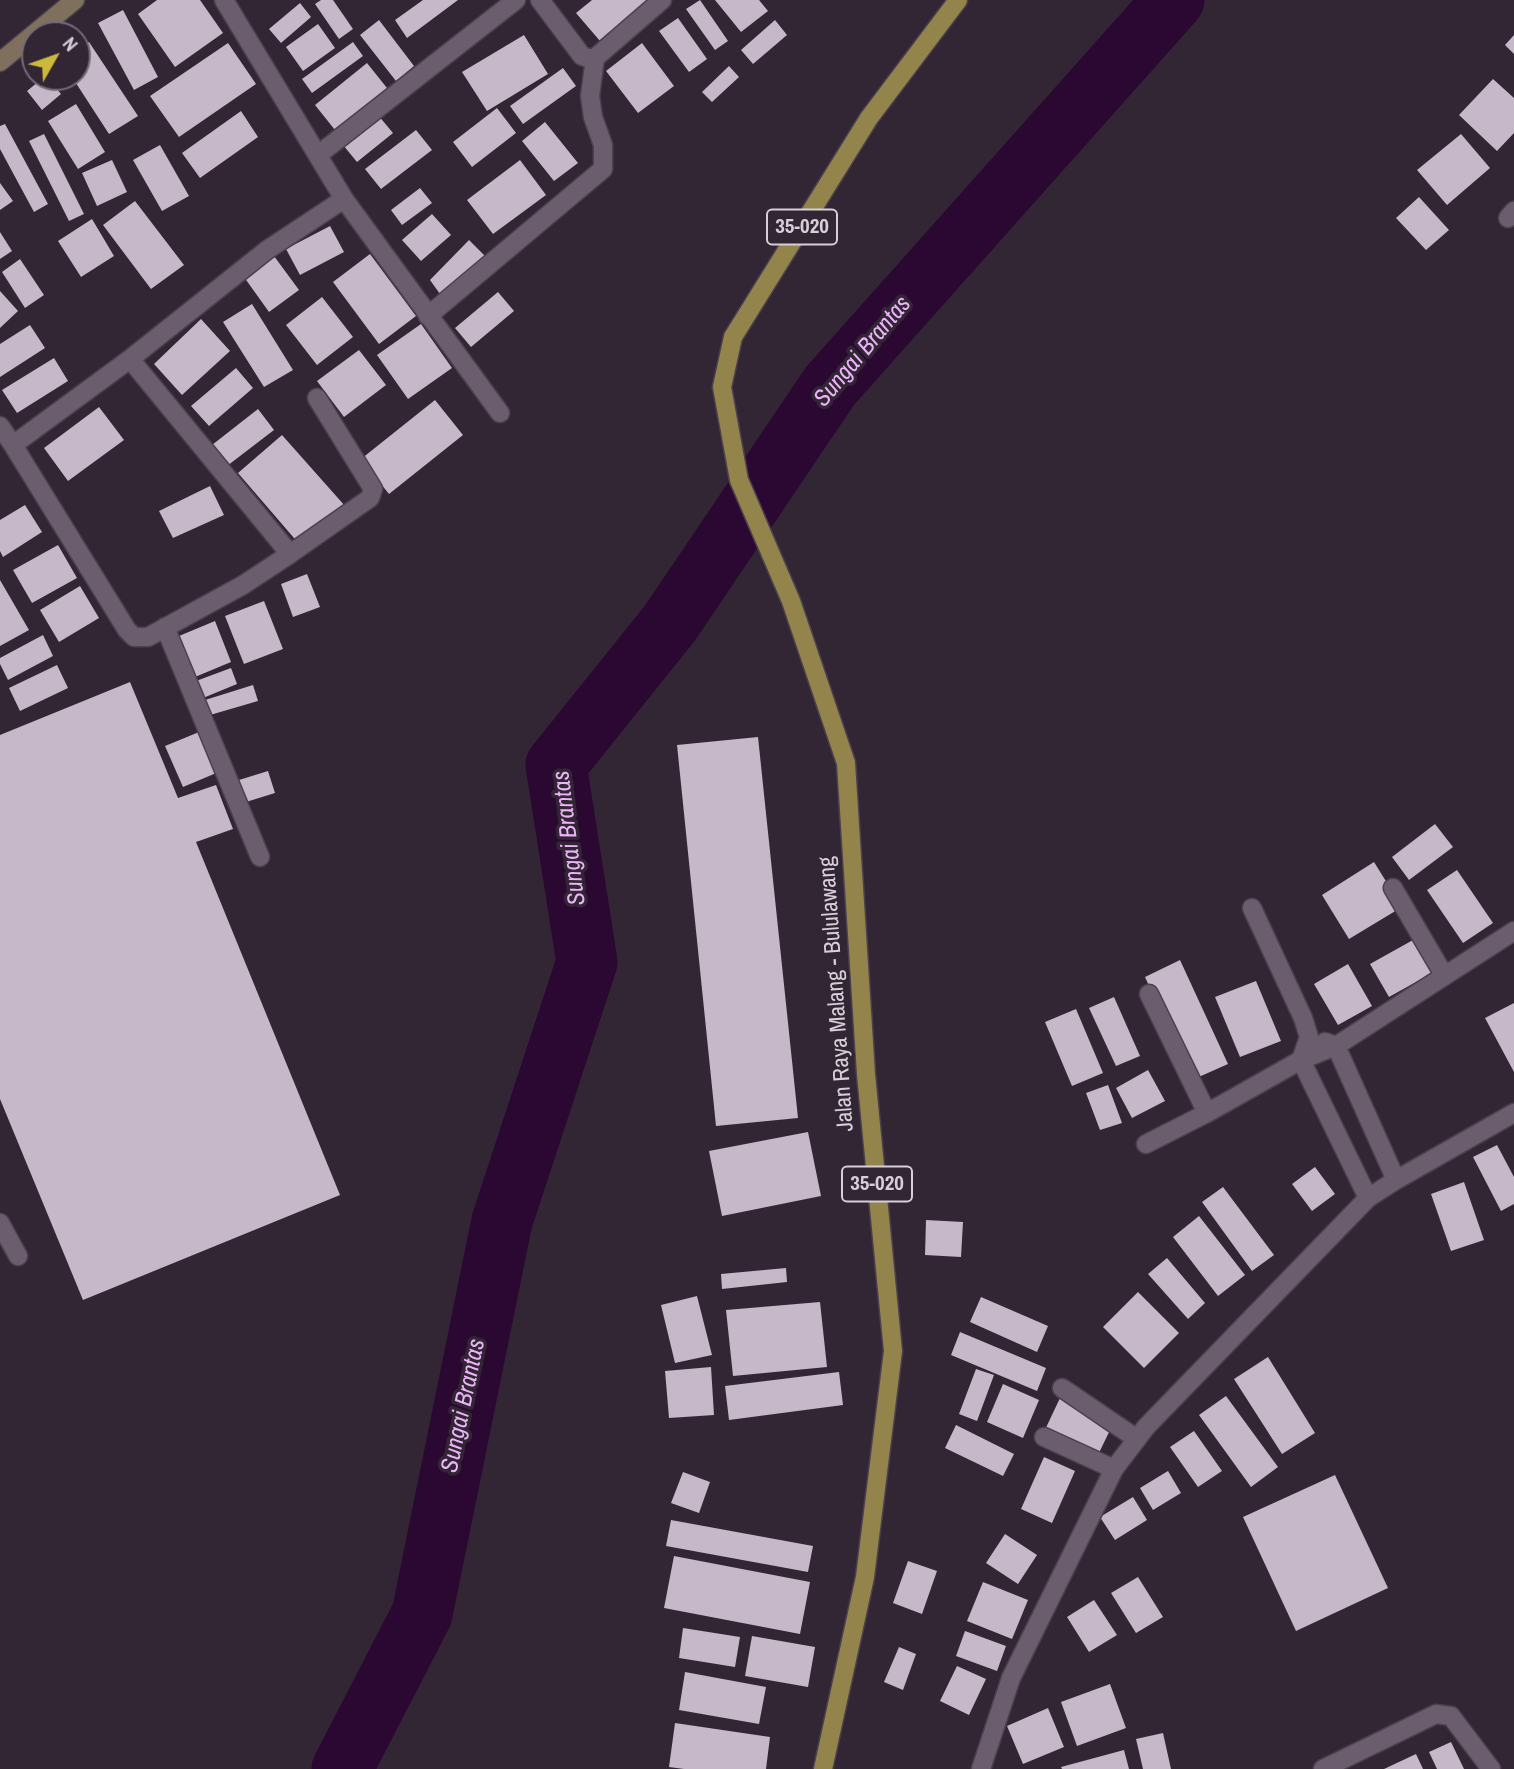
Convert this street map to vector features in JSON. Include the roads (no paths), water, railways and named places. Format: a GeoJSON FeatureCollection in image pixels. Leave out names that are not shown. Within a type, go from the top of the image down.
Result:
{"type":"FeatureCollection","features":[{"type":"Feature","properties":{"kind":"main road"},"geometry":{"type":"LineString","coordinates":[[0,62],[75,0]]}},
{"type":"Feature","properties":{"kind":"main road","name":"Jalan Raya Malang - Bululawang"},"geometry":{"type":"LineString","coordinates":[[823,1769],[865,1577],[893,1350],[866,1074],[845,763],[791,601],[739,480],[722,387],[733,337],[869,118],[958,0]]}},
{"type":"Feature","properties":{"kind":"street"},"geometry":{"type":"LineString","coordinates":[[224,0],[344,199],[500,413]]}},
{"type":"Feature","properties":{"kind":"street"},"geometry":{"type":"LineString","coordinates":[[318,155],[516,0]]}},
{"type":"Feature","properties":{"kind":"street"},"geometry":{"type":"LineString","coordinates":[[540,0],[582,56],[588,58],[595,58],[663,0]]}},
{"type":"Feature","properties":{"kind":"street"},"geometry":{"type":"LineString","coordinates":[[428,316],[603,169],[603,145],[593,117],[590,96],[595,58]]}},
{"type":"Feature","properties":{"kind":"street"},"geometry":{"type":"LineString","coordinates":[[13,444],[130,359],[267,250],[344,199]]}},
{"type":"Feature","properties":{"kind":"street"},"geometry":{"type":"LineString","coordinates":[[130,359],[290,554]]}},
{"type":"Feature","properties":{"kind":"street"},"geometry":{"type":"LineString","coordinates":[[0,426],[127,631],[134,637],[148,638],[243,585],[370,498],[373,489],[317,398]]}},
{"type":"Feature","properties":{"kind":"street"},"geometry":{"type":"LineString","coordinates":[[165,627],[260,857]]}},
{"type":"Feature","properties":{"kind":"street"},"geometry":{"type":"LineString","coordinates":[[1393,888],[1444,975]]}},
{"type":"Feature","properties":{"kind":"street"},"geometry":{"type":"LineString","coordinates":[[1252,908],[1303,1018],[1309,1037],[1301,1060],[1368,1198]]}},
{"type":"Feature","properties":{"kind":"street"},"geometry":{"type":"LineString","coordinates":[[1146,1144],[1301,1060],[1336,1046],[1514,931]]}},
{"type":"Feature","properties":{"kind":"street"},"geometry":{"type":"LineString","coordinates":[[1149,994],[1207,1113]]}},
{"type":"Feature","properties":{"kind":"street"},"geometry":{"type":"LineString","coordinates":[[1309,1037],[1336,1046],[1396,1180]]}},
{"type":"Feature","properties":{"kind":"street"},"geometry":{"type":"LineString","coordinates":[[981,1769],[1011,1678],[1114,1469],[1146,1427],[1368,1198],[1514,1113]]}},
{"type":"Feature","properties":{"kind":"street"},"geometry":{"type":"LineString","coordinates":[[0,1223],[18,1256]]}},
{"type":"Feature","properties":{"kind":"street"},"geometry":{"type":"LineString","coordinates":[[1062,1388],[1137,1439]]}},
{"type":"Feature","properties":{"kind":"street"},"geometry":{"type":"LineString","coordinates":[[1044,1437],[1114,1469]]}},
{"type":"Feature","properties":{"kind":"street"},"geometry":{"type":"LineString","coordinates":[[1323,1769],[1436,1714],[1451,1717],[1491,1769]]}},
{"type":"Feature","properties":{"kind":"waterway","name":"Sungai Brantas"},"geometry":{"type":"LineString","coordinates":[[342,1769],[422,1614],[502,1221],[587,962],[556,765],[670,623],[830,386],[1174,0]]}}]}
